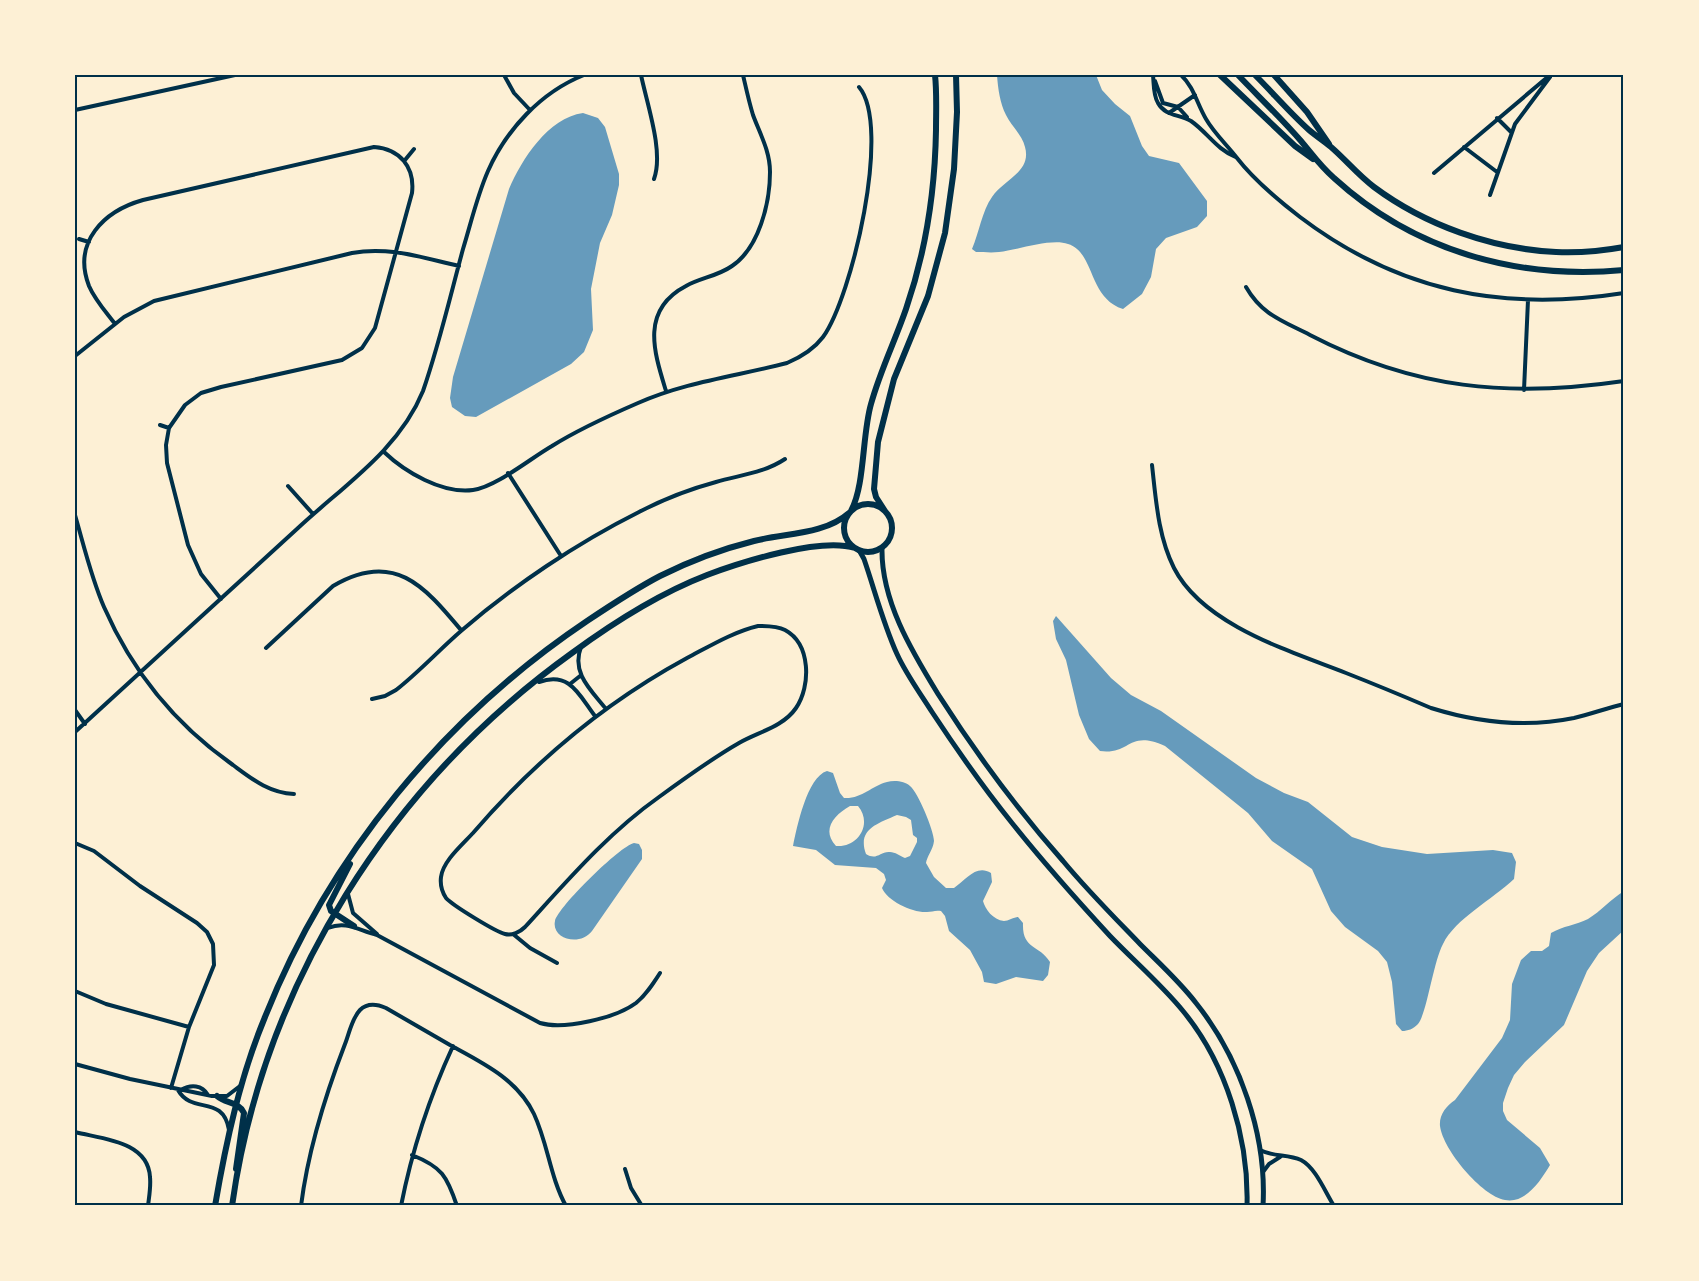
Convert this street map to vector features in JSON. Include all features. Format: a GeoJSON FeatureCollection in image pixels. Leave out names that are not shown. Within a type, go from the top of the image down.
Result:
{"type":"FeatureCollection","features":[{"type":"Feature","properties":{"kind":"main road"},"geometry":{"type":"LineString","coordinates":[[857,549],[846,538],[844,525],[859,488],[863,441],[870,406],[879,375],[907,308],[928,227],[935,167],[935,75]]}},
{"type":"Feature","properties":{"kind":"main road"},"geometry":{"type":"LineString","coordinates":[[232,1206],[249,1124],[270,1053],[297,985],[325,930],[372,855],[425,787],[492,718],[528,686],[582,646],[667,593],[725,568],[755,559],[840,544],[871,552],[882,548],[890,537],[891,523],[874,489],[878,442],[894,379],[925,305],[945,233],[954,169],[956,75]]}},
{"type":"Feature","properties":{"kind":"main road"},"geometry":{"type":"LineString","coordinates":[[1220,75],[1295,146],[1361,201],[1396,225],[1478,259],[1517,267],[1557,273],[1624,270]]}},
{"type":"Feature","properties":{"kind":"main road"},"geometry":{"type":"LineString","coordinates":[[1238,75],[1300,140],[1318,163]]}},
{"type":"Feature","properties":{"kind":"main road"},"geometry":{"type":"LineString","coordinates":[[1255,75],[1309,130],[1374,187],[1408,209],[1454,230],[1511,246],[1556,252],[1624,248]]}},
{"type":"Feature","properties":{"kind":"main road"},"geometry":{"type":"LineString","coordinates":[[1274,75],[1307,112],[1331,147]]}},
{"type":"Feature","properties":{"kind":"main road"},"geometry":{"type":"LineString","coordinates":[[215,1206],[242,1083],[260,1029],[283,975],[325,897],[357,847],[407,781],[454,730],[515,675],[572,632],[660,576],[697,559],[753,541],[828,526],[868,504],[885,511]]}},
{"type":"Feature","properties":{"kind":"main road"},"geometry":{"type":"LineString","coordinates":[[354,926],[334,914],[329,909],[329,902],[357,847]]}},
{"type":"Feature","properties":{"kind":"main road"},"geometry":{"type":"LineString","coordinates":[[213,1096],[237,1104],[244,1116],[234,1193]]}},
{"type":"Feature","properties":{"kind":"street"},"geometry":{"type":"LineString","coordinates":[[75,110],[235,75]]}},
{"type":"Feature","properties":{"kind":"street"},"geometry":{"type":"LineString","coordinates":[[504,75],[514,93],[531,110]]}},
{"type":"Feature","properties":{"kind":"street"},"geometry":{"type":"LineString","coordinates":[[75,732],[384,452],[399,434],[418,402],[430,368],[488,172],[503,143],[531,110],[554,92],[584,75]]}},
{"type":"Feature","properties":{"kind":"street"},"geometry":{"type":"LineString","coordinates":[[641,75],[658,157],[654,179]]}},
{"type":"Feature","properties":{"kind":"street"},"geometry":{"type":"LineString","coordinates":[[666,392],[654,348],[653,335],[660,312],[675,293],[685,286],[725,271],[740,260],[756,237],[762,220],[770,165],[743,75]]}},
{"type":"Feature","properties":{"kind":"street"},"geometry":{"type":"LineString","coordinates":[[1182,75],[1188,82],[1207,121],[1236,158],[1289,208],[1359,256],[1403,276],[1449,290],[1496,298],[1560,299],[1624,293]]}},
{"type":"Feature","properties":{"kind":"street"},"geometry":{"type":"LineString","coordinates":[[1434,173],[1551,75]]}},
{"type":"Feature","properties":{"kind":"street"},"geometry":{"type":"LineString","coordinates":[[1490,195],[1511,132],[1519,117],[1551,75]]}},
{"type":"Feature","properties":{"kind":"street"},"geometry":{"type":"LineString","coordinates":[[1153,76],[1163,103],[1178,107],[1224,151],[1236,158]]}},
{"type":"Feature","properties":{"kind":"street"},"geometry":{"type":"LineString","coordinates":[[1153,76],[1156,101],[1169,114],[1189,120]]}},
{"type":"Feature","properties":{"kind":"street"},"geometry":{"type":"LineString","coordinates":[[384,452],[396,464],[413,475],[464,491],[483,488],[582,429],[666,392],[693,383],[787,363],[812,349],[826,332],[837,313],[859,241],[867,196],[870,111],[859,87]]}},
{"type":"Feature","properties":{"kind":"street"},"geometry":{"type":"LineString","coordinates":[[1169,114],[1195,95]]}},
{"type":"Feature","properties":{"kind":"street"},"geometry":{"type":"LineString","coordinates":[[1497,118],[1511,132]]}},
{"type":"Feature","properties":{"kind":"street"},"geometry":{"type":"LineString","coordinates":[[115,324],[94,295],[87,278],[85,260],[89,242],[98,225],[112,213],[143,200],[374,147],[391,150],[405,160],[413,185],[372,335],[356,353],[342,360],[201,393],[185,405],[170,428],[165,445],[166,463],[188,545],[201,574],[221,599]]}},
{"type":"Feature","properties":{"kind":"street"},"geometry":{"type":"LineString","coordinates":[[1464,147],[1498,172]]}},
{"type":"Feature","properties":{"kind":"street"},"geometry":{"type":"LineString","coordinates":[[405,160],[414,148]]}},
{"type":"Feature","properties":{"kind":"street"},"geometry":{"type":"LineString","coordinates":[[79,239],[89,242]]}},
{"type":"Feature","properties":{"kind":"street"},"geometry":{"type":"LineString","coordinates":[[75,356],[115,324],[143,306],[165,298],[352,253],[373,250],[396,251],[459,266]]}},
{"type":"Feature","properties":{"kind":"street"},"geometry":{"type":"LineString","coordinates":[[1246,287],[1253,300],[1264,311],[1341,351],[1412,376],[1449,384],[1524,390],[1624,381]]}},
{"type":"Feature","properties":{"kind":"street"},"geometry":{"type":"LineString","coordinates":[[1524,390],[1528,300]]}},
{"type":"Feature","properties":{"kind":"street"},"geometry":{"type":"LineString","coordinates":[[160,425],[170,428]]}},
{"type":"Feature","properties":{"kind":"street"},"geometry":{"type":"LineString","coordinates":[[372,699],[396,690],[461,630],[561,556],[656,504],[696,488],[764,470],[785,459]]}},
{"type":"Feature","properties":{"kind":"street"},"geometry":{"type":"LineString","coordinates":[[1152,465],[1158,519],[1164,545],[1175,570],[1191,592],[1211,610],[1259,638],[1431,708],[1469,718],[1517,724],[1547,722],[1624,704]]}},
{"type":"Feature","properties":{"kind":"street"},"geometry":{"type":"LineString","coordinates":[[508,474],[561,556]]}},
{"type":"Feature","properties":{"kind":"street"},"geometry":{"type":"LineString","coordinates":[[288,486],[313,514]]}},
{"type":"Feature","properties":{"kind":"street"},"geometry":{"type":"LineString","coordinates":[[75,515],[104,606],[119,637],[174,715],[213,751],[267,789],[294,794]]}},
{"type":"Feature","properties":{"kind":"street"},"geometry":{"type":"LineString","coordinates":[[882,548],[882,567],[893,604],[911,649],[986,764],[1062,861],[1197,1003],[1216,1032],[1233,1062],[1246,1094],[1260,1150],[1263,1206]]}},
{"type":"Feature","properties":{"kind":"street"},"geometry":{"type":"LineString","coordinates":[[857,549],[864,559],[898,657],[975,774],[1051,871],[1111,937],[1163,988],[1185,1013],[1203,1040],[1218,1069],[1237,1120],[1245,1164],[1247,1206]]}},
{"type":"Feature","properties":{"kind":"street"},"geometry":{"type":"LineString","coordinates":[[266,648],[333,586],[370,572],[396,574],[420,585],[461,630]]}},
{"type":"Feature","properties":{"kind":"street"},"geometry":{"type":"LineString","coordinates":[[772,626],[785,630],[793,638],[804,657],[806,682],[802,696],[796,708],[786,718],[740,743],[657,798],[602,844],[525,927],[513,934],[503,934],[447,899],[441,886],[442,872],[478,827],[512,791],[606,709],[681,661],[751,628],[772,626]]}},
{"type":"Feature","properties":{"kind":"street"},"geometry":{"type":"LineString","coordinates":[[582,646],[577,660],[580,676],[606,709]]}},
{"type":"Feature","properties":{"kind":"street"},"geometry":{"type":"LineString","coordinates":[[570,684],[580,676]]}},
{"type":"Feature","properties":{"kind":"street"},"geometry":{"type":"LineString","coordinates":[[528,686],[558,678],[570,684],[595,717]]}},
{"type":"Feature","properties":{"kind":"street"},"geometry":{"type":"LineString","coordinates":[[75,710],[85,723]]}},
{"type":"Feature","properties":{"kind":"street"},"geometry":{"type":"LineString","coordinates":[[75,843],[94,850],[140,886],[197,922],[207,932],[214,951],[213,965],[189,1027],[171,1088]]}},
{"type":"Feature","properties":{"kind":"street"},"geometry":{"type":"LineString","coordinates":[[348,892],[353,913],[377,935]]}},
{"type":"Feature","properties":{"kind":"street"},"geometry":{"type":"LineString","coordinates":[[325,930],[342,924],[377,935],[540,1023],[553,1026],[619,1013],[643,997],[660,973]]}},
{"type":"Feature","properties":{"kind":"street"},"geometry":{"type":"LineString","coordinates":[[513,934],[530,948],[557,963]]}},
{"type":"Feature","properties":{"kind":"street"},"geometry":{"type":"LineString","coordinates":[[75,991],[112,1006],[189,1027]]}},
{"type":"Feature","properties":{"kind":"street"},"geometry":{"type":"LineString","coordinates":[[301,1206],[308,1165],[335,1070],[359,1011],[369,1005],[380,1006],[499,1073],[523,1097],[540,1127],[551,1172],[566,1206]]}},
{"type":"Feature","properties":{"kind":"street"},"geometry":{"type":"LineString","coordinates":[[401,1206],[412,1155],[429,1102],[453,1046]]}},
{"type":"Feature","properties":{"kind":"street"},"geometry":{"type":"LineString","coordinates":[[75,1064],[180,1090],[189,1086],[202,1088],[213,1096],[231,1094],[242,1083]]}},
{"type":"Feature","properties":{"kind":"street"},"geometry":{"type":"LineString","coordinates":[[180,1090],[188,1101],[219,1110],[224,1115],[230,1134]]}},
{"type":"Feature","properties":{"kind":"street"},"geometry":{"type":"LineString","coordinates":[[211,1106],[213,1096]]}},
{"type":"Feature","properties":{"kind":"street"},"geometry":{"type":"LineString","coordinates":[[75,1132],[125,1145],[141,1155],[150,1177],[148,1206]]}},
{"type":"Feature","properties":{"kind":"street"},"geometry":{"type":"LineString","coordinates":[[1260,1150],[1301,1160],[1308,1166],[1334,1206]]}},
{"type":"Feature","properties":{"kind":"street"},"geometry":{"type":"LineString","coordinates":[[412,1155],[433,1164],[441,1171],[447,1179],[457,1206]]}},
{"type":"Feature","properties":{"kind":"street"},"geometry":{"type":"LineString","coordinates":[[1262,1173],[1273,1161],[1283,1156]]}},
{"type":"Feature","properties":{"kind":"street"},"geometry":{"type":"LineString","coordinates":[[625,1169],[631,1188],[642,1206]]}},
{"type":"Feature","properties":{"kind":"water"},"geometry":{"type":"Polygon","coordinates":[[[997,75],[1096,75],[1102,90],[1130,116],[1142,146],[1149,156],[1179,163],[1207,201],[1207,216],[1197,227],[1166,238],[1156,249],[1151,277],[1142,294],[1123,309],[1103,295],[1083,256],[1068,244],[1044,243],[996,252],[976,252],[972,249],[983,215],[992,197],[1021,169],[1026,156],[1024,142],[1002,106],[997,75]]]}},
{"type":"Feature","properties":{"kind":"water"},"geometry":{"type":"Polygon","coordinates":[[[583,113],[598,118],[605,127],[619,174],[619,185],[612,215],[600,243],[591,289],[593,330],[584,352],[571,364],[476,417],[465,416],[452,407],[450,398],[453,377],[509,189],[529,153],[548,131],[570,116],[583,113]]]}},
{"type":"Feature","properties":{"kind":"water"},"geometry":{"type":"Polygon","coordinates":[[[1056,616],[1111,678],[1131,695],[1161,711],[1256,778],[1284,793],[1308,802],[1352,837],[1382,847],[1427,854],[1493,850],[1512,853],[1516,862],[1514,879],[1456,926],[1443,944],[1424,1010],[1416,1026],[1402,1031],[1396,1024],[1392,982],[1387,962],[1378,951],[1345,927],[1331,911],[1312,869],[1272,841],[1248,813],[1165,746],[1144,740],[1136,741],[1118,750],[1100,751],[1089,739],[1079,715],[1066,660],[1056,639],[1053,621],[1056,616]]]}},
{"type":"Feature","properties":{"kind":"water"},"geometry":{"type":"Polygon","coordinates":[[[827,771],[833,773],[844,798],[856,796],[890,781],[908,784],[921,803],[929,821],[934,841],[926,863],[934,877],[946,888],[954,888],[976,872],[981,870],[991,873],[992,882],[983,901],[990,914],[1000,920],[1006,921],[1018,917],[1023,923],[1025,938],[1050,962],[1048,975],[1043,981],[1016,977],[996,984],[984,982],[982,972],[970,950],[949,931],[945,916],[941,911],[921,912],[895,902],[882,888],[886,880],[884,874],[876,868],[835,865],[816,850],[793,846],[804,804],[820,775],[827,771]],[[850,806],[831,823],[830,834],[836,846],[851,843],[861,834],[864,820],[862,813],[858,806],[850,806]],[[897,815],[871,828],[867,833],[864,839],[866,854],[876,856],[890,852],[905,858],[910,856],[917,838],[913,835],[911,820],[897,815]]]}},
{"type":"Feature","properties":{"kind":"water"},"geometry":{"type":"Polygon","coordinates":[[[634,843],[639,844],[642,850],[642,859],[592,931],[581,939],[574,940],[557,932],[555,921],[567,903],[616,854],[634,843]]]}},
{"type":"Feature","properties":{"kind":"water"},"geometry":{"type":"Polygon","coordinates":[[[1624,891],[1624,930],[1599,953],[1587,971],[1564,1025],[1514,1075],[1503,1103],[1503,1111],[1507,1120],[1540,1148],[1550,1165],[1526,1195],[1513,1200],[1496,1197],[1475,1181],[1448,1147],[1440,1126],[1442,1115],[1502,1038],[1510,1020],[1512,984],[1521,960],[1531,951],[1542,951],[1549,946],[1551,933],[1588,919],[1624,891]]]}}]}
